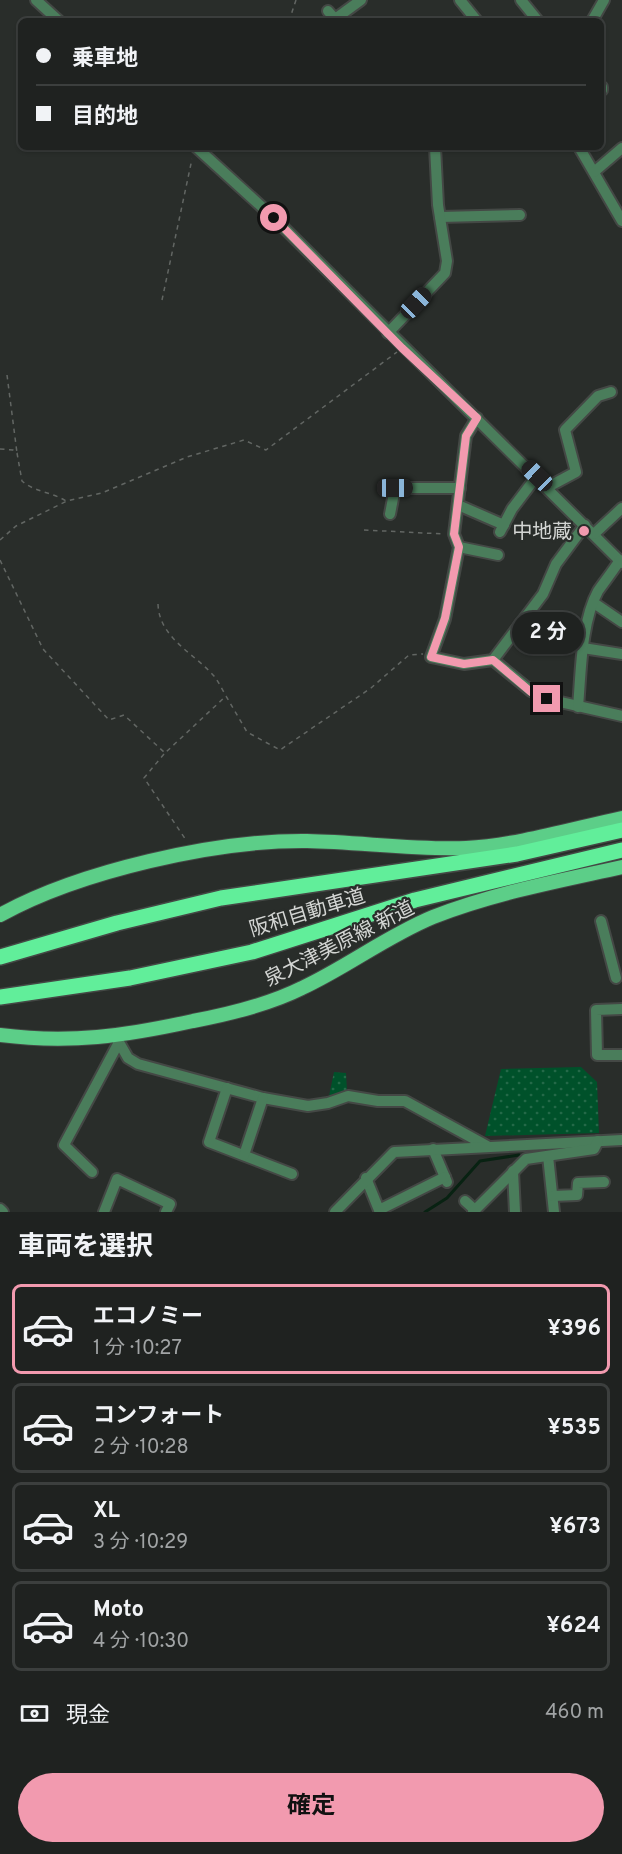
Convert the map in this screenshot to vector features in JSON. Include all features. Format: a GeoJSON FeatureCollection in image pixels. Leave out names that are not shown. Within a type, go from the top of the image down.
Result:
{"type":"FeatureCollection","features":[{"type":"Feature","properties":{"kind":"highway","name":"阪和自動車道"},"geometry":{"type":"LineString","coordinates":[[0,957],[117,923],[221,898],[517,854],[622,830]]}},
{"type":"Feature","properties":{"kind":"highway","name":"阪和自動車道"},"geometry":{"type":"LineString","coordinates":[[0,997],[130,978],[252,952],[415,900],[622,850]]}},
{"type":"Feature","properties":{"kind":"main road"},"geometry":{"type":"LineString","coordinates":[[1,913],[78,882],[190,854],[259,843],[304,841],[430,849],[469,848],[622,818]]}},
{"type":"Feature","properties":{"kind":"main road","name":"泉大津美原線 新道"},"geometry":{"type":"LineString","coordinates":[[0,1035],[117,1041],[258,1005],[319,980],[401,931],[433,917],[480,900],[622,867]]}},
{"type":"Feature","properties":{"kind":"street"},"geometry":{"type":"LineString","coordinates":[[36,0],[56,18]]}},
{"type":"Feature","properties":{"kind":"street"},"geometry":{"type":"LineString","coordinates":[[336,18],[361,0]]}},
{"type":"Feature","properties":{"kind":"street"},"geometry":{"type":"LineString","coordinates":[[460,0],[475,18]]}},
{"type":"Feature","properties":{"kind":"street"},"geometry":{"type":"LineString","coordinates":[[521,0],[536,18]]}},
{"type":"Feature","properties":{"kind":"street"},"geometry":{"type":"LineString","coordinates":[[594,18],[604,0]]}},
{"type":"Feature","properties":{"kind":"street"},"geometry":{"type":"LineString","coordinates":[[328,11],[334,18]]}},
{"type":"Feature","properties":{"kind":"street"},"geometry":{"type":"LineString","coordinates":[[594,172],[622,148]]}},
{"type":"Feature","properties":{"kind":"street"},"geometry":{"type":"LineString","coordinates":[[200,150],[274,218],[402,348],[537,476],[621,561],[597,593],[594,603],[583,648],[578,707]]}},
{"type":"Feature","properties":{"kind":"street"},"geometry":{"type":"LineString","coordinates":[[388,333],[445,273],[447,261],[440,217],[435,150]]}},
{"type":"Feature","properties":{"kind":"street"},"geometry":{"type":"LineString","coordinates":[[581,150],[622,221]]}},
{"type":"Feature","properties":{"kind":"street"},"geometry":{"type":"LineString","coordinates":[[440,217],[520,215]]}},
{"type":"Feature","properties":{"kind":"street"},"geometry":{"type":"LineString","coordinates":[[548,487],[576,472],[565,430],[598,396],[611,392]]}},
{"type":"Feature","properties":{"kind":"street"},"geometry":{"type":"LineString","coordinates":[[477,418],[466,436],[454,534],[459,547],[445,618],[431,657],[464,664],[493,660],[543,594],[556,564],[585,525]]}},
{"type":"Feature","properties":{"kind":"street"},"geometry":{"type":"LineString","coordinates":[[458,506],[502,529],[512,509],[537,476]]}},
{"type":"Feature","properties":{"kind":"street"},"geometry":{"type":"LineString","coordinates":[[390,514],[395,488],[460,488]]}},
{"type":"Feature","properties":{"kind":"street"},"geometry":{"type":"LineString","coordinates":[[594,534],[622,508]]}},
{"type":"Feature","properties":{"kind":"street"},"geometry":{"type":"LineString","coordinates":[[459,547],[498,555]]}},
{"type":"Feature","properties":{"kind":"street"},"geometry":{"type":"LineString","coordinates":[[594,603],[622,622]]}},
{"type":"Feature","properties":{"kind":"street"},"geometry":{"type":"LineString","coordinates":[[583,648],[622,654]]}},
{"type":"Feature","properties":{"kind":"street"},"geometry":{"type":"LineString","coordinates":[[493,660],[531,692],[547,699],[622,716]]}},
{"type":"Feature","properties":{"kind":"street"},"geometry":{"type":"LineString","coordinates":[[601,921],[617,960],[616,978]]}},
{"type":"Feature","properties":{"kind":"street"},"geometry":{"type":"LineString","coordinates":[[622,1009],[596,1010],[597,1055],[622,1055]]}},
{"type":"Feature","properties":{"kind":"street"},"geometry":{"type":"LineString","coordinates":[[117,1041],[128,1058],[138,1064],[262,1098],[308,1106],[328,1103],[348,1096],[378,1101],[405,1101],[486,1146]]}},
{"type":"Feature","properties":{"kind":"street"},"geometry":{"type":"LineString","coordinates":[[92,1172],[64,1145],[117,1041]]}},
{"type":"Feature","properties":{"kind":"street"},"geometry":{"type":"LineString","coordinates":[[227,1088],[209,1142],[292,1174]]}},
{"type":"Feature","properties":{"kind":"street"},"geometry":{"type":"LineString","coordinates":[[244,1155],[262,1098]]}},
{"type":"Feature","properties":{"kind":"street"},"geometry":{"type":"LineString","coordinates":[[335,1212],[394,1152],[622,1140]]}},
{"type":"Feature","properties":{"kind":"street"},"geometry":{"type":"LineString","coordinates":[[465,1201],[474,1211],[526,1159],[594,1149],[598,1141]]}},
{"type":"Feature","properties":{"kind":"street"},"geometry":{"type":"LineString","coordinates":[[366,1178],[379,1210],[446,1180],[433,1149]]}},
{"type":"Feature","properties":{"kind":"street"},"geometry":{"type":"LineString","coordinates":[[548,1156],[554,1212]]}},
{"type":"Feature","properties":{"kind":"street"},"geometry":{"type":"LineString","coordinates":[[513,1171],[515,1212]]}},
{"type":"Feature","properties":{"kind":"street"},"geometry":{"type":"LineString","coordinates":[[104,1212],[117,1179],[170,1204],[166,1212]]}},
{"type":"Feature","properties":{"kind":"street"},"geometry":{"type":"LineString","coordinates":[[553,1196],[577,1196],[578,1183],[604,1182]]}},
{"type":"Feature","properties":{"kind":"path"},"geometry":{"type":"LineString","coordinates":[[295,18],[292,12],[296,0]]}},
{"type":"Feature","properties":{"kind":"path"},"geometry":{"type":"LineString","coordinates":[[162,300],[189,165],[196,150]]}},
{"type":"Feature","properties":{"kind":"path"},"geometry":{"type":"LineString","coordinates":[[0,540],[16,526],[67,501],[102,493],[188,457],[244,440],[266,450],[402,348]]}},
{"type":"Feature","properties":{"kind":"path"},"geometry":{"type":"LineString","coordinates":[[7,375],[22,481],[29,487],[54,493],[67,501]]}},
{"type":"Feature","properties":{"kind":"path"},"geometry":{"type":"LineString","coordinates":[[0,449],[13,450],[17,453]]}},
{"type":"Feature","properties":{"kind":"path"},"geometry":{"type":"LineString","coordinates":[[364,530],[399,534],[454,534]]}},
{"type":"Feature","properties":{"kind":"path"},"geometry":{"type":"LineString","coordinates":[[0,560],[43,649],[109,720],[124,715],[165,753]]}},
{"type":"Feature","properties":{"kind":"path"},"geometry":{"type":"LineString","coordinates":[[158,604],[158,614],[173,639],[213,675],[247,732],[280,750],[371,688],[409,655],[419,652],[431,657]]}},
{"type":"Feature","properties":{"kind":"path"},"geometry":{"type":"LineString","coordinates":[[190,854],[184,835],[144,778],[165,753],[226,696]]}},
{"type":"Feature","properties":{"kind":"green space"},"geometry":{"type":"Polygon","coordinates":[[[581,1067],[597,1082],[599,1133],[485,1136],[501,1069],[581,1067]]]}},
{"type":"Feature","properties":{"kind":"green space"},"geometry":{"type":"Polygon","coordinates":[[[334,1072],[346,1073],[347,1091],[329,1096],[334,1072]]]}},
{"type":"Feature","properties":{"kind":"waterway"},"geometry":{"type":"LineString","coordinates":[[425,1212],[447,1198],[480,1161],[519,1155]]}},
{"type":"Feature","properties":{"kind":"place","name":"中地蔵"},"geometry":{"type":"Point","coordinates":[584,531]}},
{"type":"Feature","properties":{"kind":"route"},"geometry":{"type":"LineString","coordinates":[[274,218],[402,348],[477,418],[466,436],[454,534],[459,547],[445,618],[431,657],[464,664],[493,660],[531,692],[547,699]]}}]}
